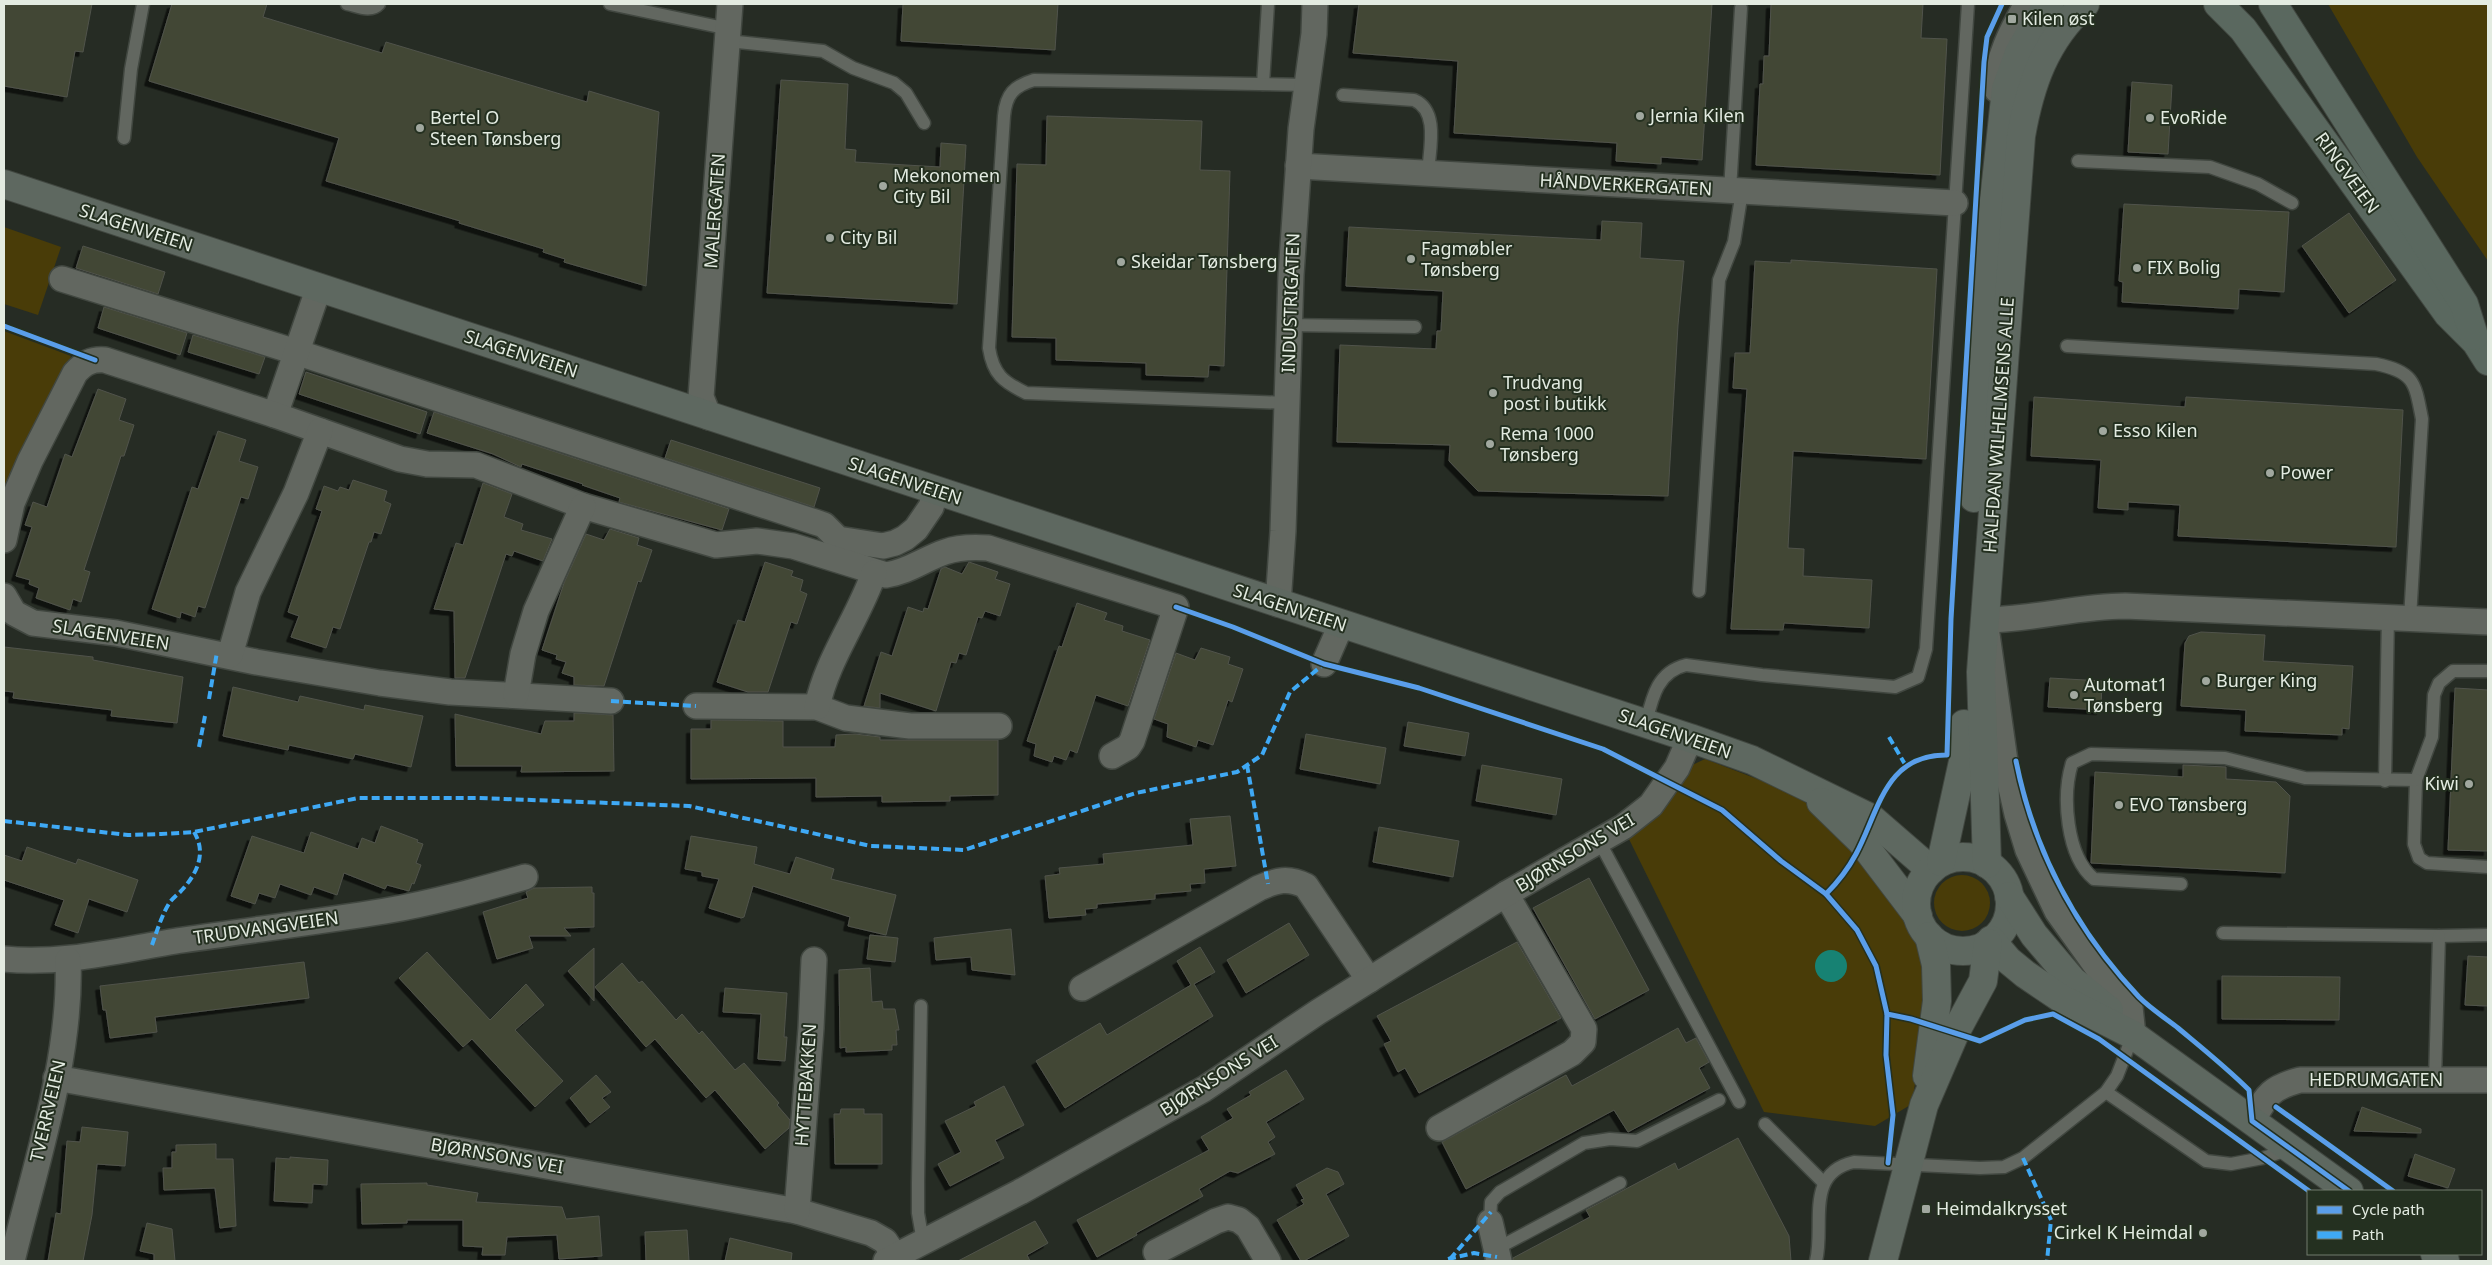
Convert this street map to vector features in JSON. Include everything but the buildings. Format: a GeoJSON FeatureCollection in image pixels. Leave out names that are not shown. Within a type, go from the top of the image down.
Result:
{"type":"FeatureCollection","features":[{"type":"Feature","properties":{"kind":"main road","name":"HALFDAN WILHELMSENS ALLE"},"geometry":{"type":"LineString","coordinates":[[1936,866],[1964,757],[1964,664],[2000,133],[2006,89],[2019,53],[2037,21],[2050,4]]}},
{"type":"Feature","properties":{"kind":"main road","name":"HALFDAN WILHELMSENS ALLE"},"geometry":{"type":"LineString","coordinates":[[1987,864],[1981,672],[2021,136],[2028,97],[2040,64],[2057,34],[2085,4]]}},
{"type":"Feature","properties":{"kind":"main road","name":"RINGVEIEN"},"geometry":{"type":"LineString","coordinates":[[2218,4],[2243,29],[2448,314],[2482,351]]}},
{"type":"Feature","properties":{"kind":"main road","name":"RINGVEIEN"},"geometry":{"type":"LineString","coordinates":[[2274,4],[2464,304],[2482,351]]}},
{"type":"Feature","properties":{"kind":"main road","name":"SLAGENVEIEN"},"geometry":{"type":"LineString","coordinates":[[4,184],[1341,625],[1690,738],[1752,760],[1871,818],[1936,866]]}},
{"type":"Feature","properties":{"kind":"main road","name":"SLAGENVEIEN"},"geometry":{"type":"LineString","coordinates":[[1804,786],[1861,841],[1924,926]]}},
{"type":"Feature","properties":{"kind":"main road"},"geometry":{"type":"LineString","coordinates":[[1883,1261],[1924,1105],[1937,1001],[1936,965],[1924,926],[1918,891],[1936,866],[1956,857],[1972,858],[1987,864],[2002,877],[2009,896],[2034,935],[2072,980],[2104,1004],[2132,1035]]}},
{"type":"Feature","properties":{"kind":"main road"},"geometry":{"type":"LineString","coordinates":[[1924,926],[1953,950],[1971,950],[1990,942],[1999,934],[2006,923],[2009,910],[2009,896]]}},
{"type":"Feature","properties":{"kind":"main road"},"geometry":{"type":"LineString","coordinates":[[1990,942],[2008,960],[2040,984],[2062,998],[2132,1035],[2347,1190]]}},
{"type":"Feature","properties":{"kind":"main road"},"geometry":{"type":"LineString","coordinates":[[1924,1105],[1954,1033],[1983,981],[1990,942]]}},
{"type":"Feature","properties":{"kind":"street","name":"MALERGATEN"},"geometry":{"type":"LineString","coordinates":[[709,417],[701,396],[730,4]]}},
{"type":"Feature","properties":{"kind":"street","name":"INDUSTRIGATEN"},"geometry":{"type":"LineString","coordinates":[[1278,604],[1283,531],[1289,325],[1298,166],[1315,4]]}},
{"type":"Feature","properties":{"kind":"street"},"geometry":{"type":"LineString","coordinates":[[2000,133],[1996,83],[2006,46],[2027,4]]}},
{"type":"Feature","properties":{"kind":"street","name":"HÅNDVERKERGATEN"},"geometry":{"type":"LineString","coordinates":[[1298,166],[1955,203]]}},
{"type":"Feature","properties":{"kind":"street"},"geometry":{"type":"LineString","coordinates":[[62,279],[296,352],[824,525],[838,539]]}},
{"type":"Feature","properties":{"kind":"street"},"geometry":{"type":"LineString","coordinates":[[275,415],[319,287]]}},
{"type":"Feature","properties":{"kind":"street"},"geometry":{"type":"LineString","coordinates":[[4,540],[12,503],[30,461],[75,373],[83,364],[96,360],[135,368],[400,459],[427,464],[476,465],[583,506],[716,545],[757,541],[793,546],[874,573],[886,575],[899,573],[946,551],[970,547],[988,548],[1176,607],[1132,741],[1128,747],[1112,756]]}},
{"type":"Feature","properties":{"kind":"street"},"geometry":{"type":"LineString","coordinates":[[230,655],[248,592],[296,494],[320,431]]}},
{"type":"Feature","properties":{"kind":"street"},"geometry":{"type":"LineString","coordinates":[[817,553],[822,545],[838,539],[883,546],[906,538],[931,507],[936,491]]}},
{"type":"Feature","properties":{"kind":"street"},"geometry":{"type":"LineString","coordinates":[[516,695],[523,654],[536,611],[583,506]]}},
{"type":"Feature","properties":{"kind":"street"},"geometry":{"type":"LineString","coordinates":[[817,707],[822,685],[868,592],[874,573]]}},
{"type":"Feature","properties":{"kind":"street","name":"SLAGENVEIEN"},"geometry":{"type":"LineString","coordinates":[[4,596],[14,613],[33,623],[116,633],[230,655],[256,662],[380,683],[450,692],[516,695],[548,699],[611,701]]}},
{"type":"Feature","properties":{"kind":"street"},"geometry":{"type":"LineString","coordinates":[[2132,1035],[2130,1007],[2087,954],[2057,911],[2028,850],[2017,814],[2005,760],[1985,620],[2002,620],[2096,606],[2488,622]]}},
{"type":"Feature","properties":{"kind":"street"},"geometry":{"type":"LineString","coordinates":[[1324,664],[1341,625]]}},
{"type":"Feature","properties":{"kind":"street"},"geometry":{"type":"LineString","coordinates":[[696,706],[817,707],[846,718],[910,726],[999,726]]}},
{"type":"Feature","properties":{"kind":"street","name":"BJØRNSONS VEI"},"geometry":{"type":"LineString","coordinates":[[56,1078],[797,1211],[871,1233],[885,1241],[891,1259],[1020,1192],[1204,1089],[1369,980],[1506,894],[1598,840],[1623,828],[1651,806],[1677,768],[1690,738]]}},
{"type":"Feature","properties":{"kind":"street","name":"TRUDVANGVEIEN"},"geometry":{"type":"LineString","coordinates":[[4,959],[30,962],[68,960],[180,940],[386,910],[458,895],[525,877]]}},
{"type":"Feature","properties":{"kind":"street"},"geometry":{"type":"LineString","coordinates":[[1082,988],[1259,888],[1277,880],[1294,880],[1306,886],[1369,980]]}},
{"type":"Feature","properties":{"kind":"street","name":"BJØRNSONS VEI"},"geometry":{"type":"LineString","coordinates":[[1439,1128],[1572,1053],[1583,1042],[1584,1030],[1506,894]]}},
{"type":"Feature","properties":{"kind":"street","name":"TVERRVEIEN"},"geometry":{"type":"LineString","coordinates":[[12,1261],[56,1078],[68,1012],[68,960]]}},
{"type":"Feature","properties":{"kind":"street","name":"HYTTEBAKKEN"},"geometry":{"type":"LineString","coordinates":[[797,1211],[811,1028],[814,960]]}},
{"type":"Feature","properties":{"kind":"street","name":"HEDRUMGATEN"},"geometry":{"type":"LineString","coordinates":[[2252,1121],[2264,1100],[2279,1086],[2300,1080],[2488,1080]]}},
{"type":"Feature","properties":{"kind":"street"},"geometry":{"type":"LineString","coordinates":[[1156,1252],[1216,1221],[1228,1217],[1239,1220],[1248,1226],[1268,1261]]}},
{"type":"Feature","properties":{"kind":"street"},"geometry":{"type":"LineString","coordinates":[[1490,1222],[1497,1255]]}},
{"type":"Feature","properties":{"kind":"lane"},"geometry":{"type":"LineString","coordinates":[[124,138],[131,69],[142,4]]}},
{"type":"Feature","properties":{"kind":"lane"},"geometry":{"type":"LineString","coordinates":[[347,4],[366,9],[376,7],[379,4]]}},
{"type":"Feature","properties":{"kind":"lane"},"geometry":{"type":"LineString","coordinates":[[610,4],[729,35],[823,51],[853,68],[894,83],[906,93],[924,123]]}},
{"type":"Feature","properties":{"kind":"lane"},"geometry":{"type":"LineString","coordinates":[[1263,84],[1268,4]]}},
{"type":"Feature","properties":{"kind":"lane"},"geometry":{"type":"LineString","coordinates":[[1646,723],[1653,693],[1674,668],[1686,665],[1762,675],[1895,687],[1918,677],[1926,649],[1968,4]]}},
{"type":"Feature","properties":{"kind":"lane"},"geometry":{"type":"LineString","coordinates":[[1699,591],[1718,280],[1734,242],[1741,8]]}},
{"type":"Feature","properties":{"kind":"lane"},"geometry":{"type":"LineString","coordinates":[[1288,403],[1026,393],[1008,385],[997,374],[991,361],[989,348],[1004,109],[1010,92],[1020,84],[1034,80],[1308,85]]}},
{"type":"Feature","properties":{"kind":"lane"},"geometry":{"type":"LineString","coordinates":[[1343,95],[1414,100],[1423,104],[1428,112],[1431,127],[1428,174]]}},
{"type":"Feature","properties":{"kind":"lane"},"geometry":{"type":"LineString","coordinates":[[2078,161],[2210,167],[2258,184],[2292,203]]}},
{"type":"Feature","properties":{"kind":"lane"},"geometry":{"type":"LineString","coordinates":[[1289,325],[1415,327]]}},
{"type":"Feature","properties":{"kind":"lane"},"geometry":{"type":"LineString","coordinates":[[2067,346],[2376,364],[2396,368],[2408,376],[2417,392],[2422,419],[2399,617],[2385,781]]}},
{"type":"Feature","properties":{"kind":"lane"},"geometry":{"type":"LineString","coordinates":[[2488,671],[2454,671],[2438,683],[2434,695],[2432,737],[2416,780],[2414,844],[2419,858],[2427,863],[2488,867]]}},
{"type":"Feature","properties":{"kind":"lane"},"geometry":{"type":"LineString","coordinates":[[2181,884],[2094,879],[2085,872],[2076,855],[2066,801],[2072,763],[2092,754],[2225,758],[2305,778],[2385,781],[2416,780]]}},
{"type":"Feature","properties":{"kind":"lane"},"geometry":{"type":"LineString","coordinates":[[1598,840],[1739,1102]]}},
{"type":"Feature","properties":{"kind":"lane"},"geometry":{"type":"LineString","coordinates":[[2223,933],[2439,936],[2488,934]]}},
{"type":"Feature","properties":{"kind":"lane"},"geometry":{"type":"LineString","coordinates":[[2435,1080],[2439,936]]}},
{"type":"Feature","properties":{"kind":"lane"},"geometry":{"type":"LineString","coordinates":[[921,1006],[918,1213],[923,1242]]}},
{"type":"Feature","properties":{"kind":"lane"},"geometry":{"type":"LineString","coordinates":[[1816,1261],[1819,1196],[1824,1182],[1839,1165],[1854,1162],[1980,1168],[2004,1166],[2023,1158],[2106,1092],[2117,1076],[2132,1035]]}},
{"type":"Feature","properties":{"kind":"lane"},"geometry":{"type":"LineString","coordinates":[[2106,1092],[2206,1161],[2231,1164],[2263,1158],[2290,1149]]}},
{"type":"Feature","properties":{"kind":"lane"},"geometry":{"type":"LineString","coordinates":[[1490,1222],[1491,1202],[1500,1192],[1584,1143],[1610,1139],[1637,1141],[1719,1100]]}},
{"type":"Feature","properties":{"kind":"lane"},"geometry":{"type":"LineString","coordinates":[[1765,1124],[1824,1182]]}},
{"type":"Feature","properties":{"kind":"lane"},"geometry":{"type":"LineString","coordinates":[[1497,1255],[1620,1183]]}},
{"type":"Feature","properties":{"kind":"shaded area"},"geometry":{"type":"Polygon","coordinates":[[[2328,4],[2488,4],[2488,261],[2417,157],[2328,4]]]}},
{"type":"Feature","properties":{"kind":"shaded area"},"geometry":{"type":"Polygon","coordinates":[[[4,227],[61,247],[38,315],[4,304],[4,227]]]}},
{"type":"Feature","properties":{"kind":"shaded area"},"geometry":{"type":"Polygon","coordinates":[[[4,331],[71,356],[68,368],[4,508],[4,331]]]}},
{"type":"Feature","properties":{"kind":"shaded area"},"geometry":{"type":"Polygon","coordinates":[[[1705,759],[1778,787],[1810,805],[1866,860],[1912,929],[1923,958],[1928,995],[1912,1104],[1875,1126],[1764,1112],[1623,827],[1688,767],[1705,759]]]}},
{"type":"Feature","properties":{"kind":"shaded area"},"geometry":{"type":"Polygon","coordinates":[[[1957,875],[1967,875],[1982,883],[1988,892],[1990,903],[1988,914],[1982,923],[1967,931],[1957,931],[1946,926],[1939,919],[1934,908],[1934,898],[1939,887],[1946,880],[1957,875]]]}},
{"type":"Feature","properties":{"kind":"water"},"geometry":{"type":"Polygon","coordinates":[[[1831,950],[1842,955],[1847,966],[1842,977],[1831,982],[1820,977],[1815,966],[1820,955],[1831,950]]]}},
{"type":"Feature","properties":{"kind":"marked path"},"geometry":{"type":"LineString","coordinates":[[209,699],[217,652]]}},
{"type":"Feature","properties":{"kind":"marked path"},"geometry":{"type":"LineString","coordinates":[[4,821],[128,835],[161,834],[194,832],[358,798],[479,798],[689,806],[871,846],[964,850],[1136,793],[1237,772],[1262,755],[1290,692],[1324,664]]}},
{"type":"Feature","properties":{"kind":"marked path"},"geometry":{"type":"LineString","coordinates":[[611,701],[696,706]]}},
{"type":"Feature","properties":{"kind":"marked path"},"geometry":{"type":"LineString","coordinates":[[199,747],[205,716]]}},
{"type":"Feature","properties":{"kind":"marked path"},"geometry":{"type":"LineString","coordinates":[[1889,737],[1906,766]]}},
{"type":"Feature","properties":{"kind":"marked path"},"geometry":{"type":"LineString","coordinates":[[1247,765],[1268,884]]}},
{"type":"Feature","properties":{"kind":"marked path"},"geometry":{"type":"LineString","coordinates":[[152,945],[167,907],[192,878],[196,870],[200,848],[194,832]]}},
{"type":"Feature","properties":{"kind":"marked path"},"geometry":{"type":"LineString","coordinates":[[2023,1158],[2051,1220],[2047,1261]]}},
{"type":"Feature","properties":{"kind":"marked path"},"geometry":{"type":"LineString","coordinates":[[1450,1259],[1491,1212]]}},
{"type":"Feature","properties":{"kind":"marked path"},"geometry":{"type":"LineString","coordinates":[[1448,1259],[1474,1253],[1497,1257]]}},
{"type":"Feature","properties":{"kind":"cycle path"},"geometry":{"type":"LineString","coordinates":[[1826,894],[1853,860],[1887,788],[1897,775],[1910,764],[1926,757],[1947,755],[1951,619],[1984,62],[1987,37],[2002,4]]}},
{"type":"Feature","properties":{"kind":"cycle path"},"geometry":{"type":"LineString","coordinates":[[4,326],[95,360]]}},
{"type":"Feature","properties":{"kind":"cycle path"},"geometry":{"type":"LineString","coordinates":[[1176,607],[1233,627],[1324,664],[1419,688],[1603,749],[1722,810],[1781,861],[1826,894],[1857,930],[1876,966],[1887,1014],[1911,1019],[1980,1041],[2025,1020],[2053,1014],[2099,1039],[2308,1190]]}},
{"type":"Feature","properties":{"kind":"cycle path"},"geometry":{"type":"LineString","coordinates":[[2016,761],[2024,794],[2046,858],[2077,917],[2116,971],[2143,1001],[2178,1028],[2249,1090],[2252,1121],[2348,1190]]}},
{"type":"Feature","properties":{"kind":"cycle path"},"geometry":{"type":"LineString","coordinates":[[1887,1014],[1886,1055],[1893,1115],[1888,1163]]}},
{"type":"Feature","properties":{"kind":"cycle path"},"geometry":{"type":"LineString","coordinates":[[2276,1107],[2392,1190]]}},
{"type":"Feature","properties":{"kind":"place","name":"Kilen øst"},"geometry":{"type":"Point","coordinates":[2012,19]}},
{"type":"Feature","properties":{"kind":"place","name":"Jernia Kilen"},"geometry":{"type":"Point","coordinates":[1640,116]}},
{"type":"Feature","properties":{"kind":"place","name":"EvoRide"},"geometry":{"type":"Point","coordinates":[2150,118]}},
{"type":"Feature","properties":{"kind":"place","name":"Bertel O Steen Tønsberg"},"geometry":{"type":"Point","coordinates":[420,128]}},
{"type":"Feature","properties":{"kind":"place","name":"Mekonomen City Bil"},"geometry":{"type":"Point","coordinates":[883,186]}},
{"type":"Feature","properties":{"kind":"place","name":"City Bil"},"geometry":{"type":"Point","coordinates":[830,238]}},
{"type":"Feature","properties":{"kind":"place","name":"Fagmøbler Tønsberg"},"geometry":{"type":"Point","coordinates":[1411,259]}},
{"type":"Feature","properties":{"kind":"place","name":"Skeidar Tønsberg"},"geometry":{"type":"Point","coordinates":[1121,262]}},
{"type":"Feature","properties":{"kind":"place","name":"FIX Bolig"},"geometry":{"type":"Point","coordinates":[2137,268]}},
{"type":"Feature","properties":{"kind":"place","name":"Trudvang post i butikk"},"geometry":{"type":"Point","coordinates":[1493,393]}},
{"type":"Feature","properties":{"kind":"place","name":"Esso Kilen"},"geometry":{"type":"Point","coordinates":[2103,431]}},
{"type":"Feature","properties":{"kind":"place","name":"Rema 1000 Tønsberg"},"geometry":{"type":"Point","coordinates":[1490,444]}},
{"type":"Feature","properties":{"kind":"place","name":"Power"},"geometry":{"type":"Point","coordinates":[2270,473]}},
{"type":"Feature","properties":{"kind":"place","name":"Burger King"},"geometry":{"type":"Point","coordinates":[2206,681]}},
{"type":"Feature","properties":{"kind":"place","name":"Automat1 Tønsberg"},"geometry":{"type":"Point","coordinates":[2074,695]}},
{"type":"Feature","properties":{"kind":"place","name":"Kiwi"},"geometry":{"type":"Point","coordinates":[2469,784]}},
{"type":"Feature","properties":{"kind":"place","name":"EVO Tønsberg"},"geometry":{"type":"Point","coordinates":[2119,805]}},
{"type":"Feature","properties":{"kind":"place","name":"Heimdalkrysset"},"geometry":{"type":"Point","coordinates":[1926,1209]}},
{"type":"Feature","properties":{"kind":"place","name":"Cirkel K Heimdal"},"geometry":{"type":"Point","coordinates":[2203,1233]}}]}
